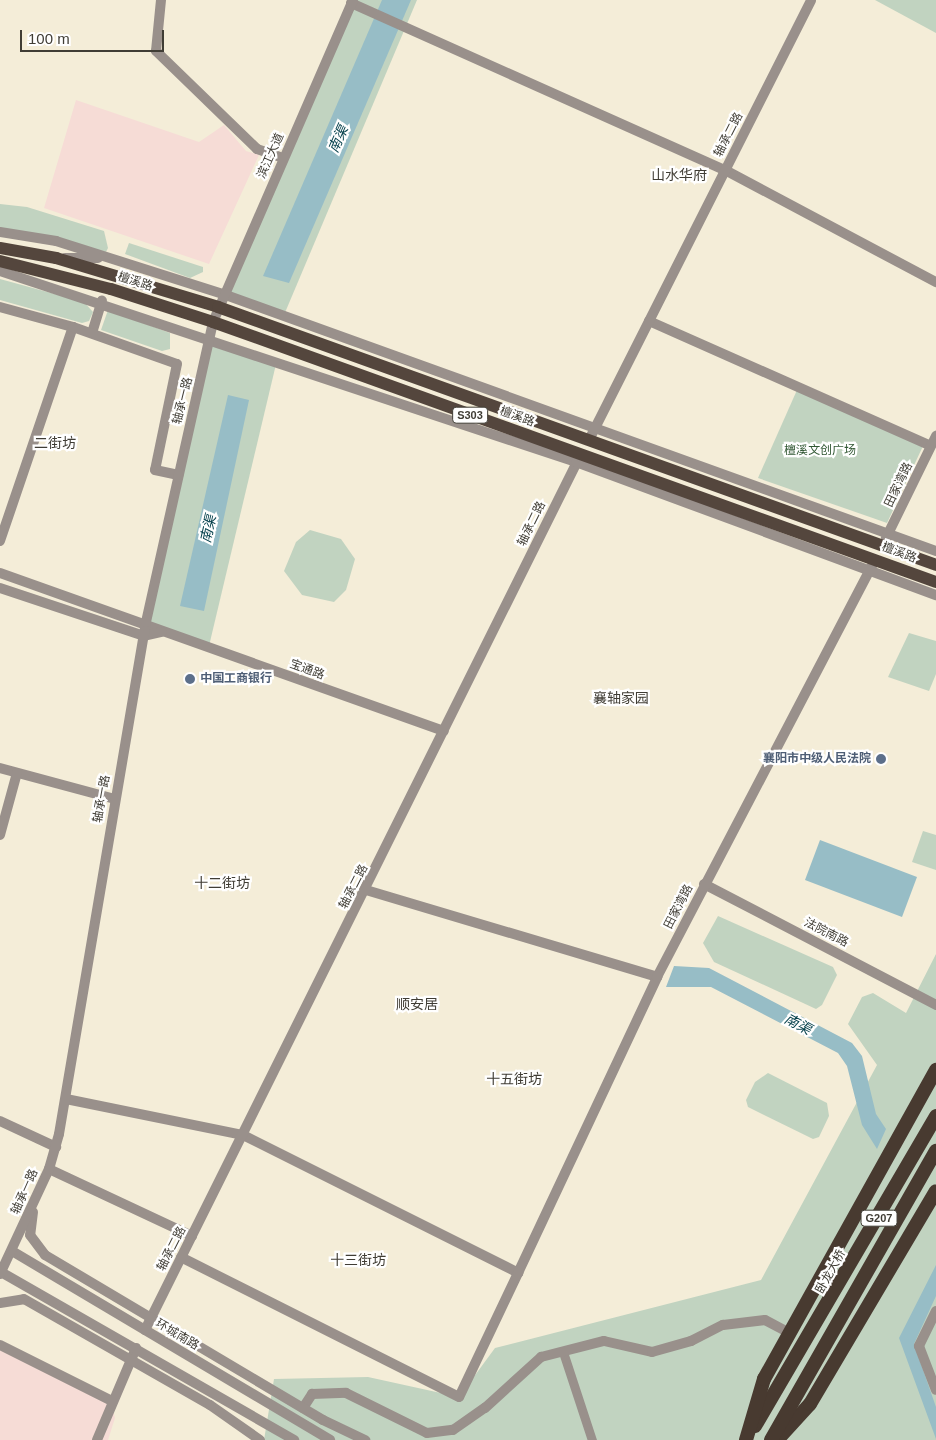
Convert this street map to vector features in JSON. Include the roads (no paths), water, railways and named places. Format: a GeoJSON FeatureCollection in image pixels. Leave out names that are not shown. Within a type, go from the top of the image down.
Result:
{"type":"FeatureCollection","features":[{"type":"Feature","properties":{"kind":"highway"},"geometry":{"type":"LineString","coordinates":[[746,1440],[764,1379],[936,1070]]}},
{"type":"Feature","properties":{"kind":"highway","name":"卧龙大桥"},"geometry":{"type":"LineString","coordinates":[[746,1440],[821,1319],[936,1116]]}},
{"type":"Feature","properties":{"kind":"highway","name":"G207"},"geometry":{"type":"LineString","coordinates":[[771,1440],[936,1151]]}},
{"type":"Feature","properties":{"kind":"highway"},"geometry":{"type":"LineString","coordinates":[[777,1440],[810,1404],[936,1191]]}},
{"type":"Feature","properties":{"kind":"main road","name":"檀溪路"},"geometry":{"type":"LineString","coordinates":[[0,248],[56,258],[218,307],[886,539],[936,565]]}},
{"type":"Feature","properties":{"kind":"main road","name":"檀溪路"},"geometry":{"type":"LineString","coordinates":[[0,261],[56,274],[213,322],[578,458],[872,564],[936,582]]}},
{"type":"Feature","properties":{"kind":"street"},"geometry":{"type":"LineString","coordinates":[[161,0],[156,51],[257,149],[283,158]]}},
{"type":"Feature","properties":{"kind":"street","name":"轴承二路"},"geometry":{"type":"LineString","coordinates":[[591,436],[811,0]]}},
{"type":"Feature","properties":{"kind":"street"},"geometry":{"type":"LineString","coordinates":[[354,3],[423,36],[725,170],[936,282]]}},
{"type":"Feature","properties":{"kind":"street","name":"滨江大道"},"geometry":{"type":"LineString","coordinates":[[213,322],[223,294],[283,158],[354,3]]}},
{"type":"Feature","properties":{"kind":"street"},"geometry":{"type":"LineString","coordinates":[[0,232],[56,241],[223,294],[591,436]]}},
{"type":"Feature","properties":{"kind":"street"},"geometry":{"type":"LineString","coordinates":[[56,258],[112,259]]}},
{"type":"Feature","properties":{"kind":"street"},"geometry":{"type":"LineString","coordinates":[[0,271],[102,302],[578,458]]}},
{"type":"Feature","properties":{"kind":"street"},"geometry":{"type":"LineString","coordinates":[[56,274],[102,302]]}},
{"type":"Feature","properties":{"kind":"street"},"geometry":{"type":"LineString","coordinates":[[92,333],[102,302]]}},
{"type":"Feature","properties":{"kind":"street"},"geometry":{"type":"LineString","coordinates":[[0,308],[92,333],[177,364],[155,470],[178,475]]}},
{"type":"Feature","properties":{"kind":"street"},"geometry":{"type":"LineString","coordinates":[[649,321],[931,446]]}},
{"type":"Feature","properties":{"kind":"street","name":"轴承一路"},"geometry":{"type":"LineString","coordinates":[[0,1273],[49,1170],[56,1147],[66,1099],[146,622],[178,475],[212,338],[213,322]]}},
{"type":"Feature","properties":{"kind":"street"},"geometry":{"type":"LineString","coordinates":[[0,541],[73,327]]}},
{"type":"Feature","properties":{"kind":"street","name":"田家湾路"},"geometry":{"type":"LineString","coordinates":[[886,539],[936,436]]}},
{"type":"Feature","properties":{"kind":"street","name":"轴承二路"},"geometry":{"type":"LineString","coordinates":[[145,1330],[366,890],[578,458]]}},
{"type":"Feature","properties":{"kind":"street"},"geometry":{"type":"LineString","coordinates":[[886,539],[936,551]]}},
{"type":"Feature","properties":{"kind":"street"},"geometry":{"type":"LineString","coordinates":[[872,564],[936,595]]}},
{"type":"Feature","properties":{"kind":"street","name":"田家湾路"},"geometry":{"type":"LineString","coordinates":[[182,1257],[459,1397],[657,976],[872,564]]}},
{"type":"Feature","properties":{"kind":"street","name":"宝通路"},"geometry":{"type":"LineString","coordinates":[[0,572],[146,622],[162,632],[444,731]]}},
{"type":"Feature","properties":{"kind":"street"},"geometry":{"type":"LineString","coordinates":[[0,588],[144,636],[162,632]]}},
{"type":"Feature","properties":{"kind":"street"},"geometry":{"type":"LineString","coordinates":[[0,768],[115,798]]}},
{"type":"Feature","properties":{"kind":"street"},"geometry":{"type":"LineString","coordinates":[[0,835],[17,773]]}},
{"type":"Feature","properties":{"kind":"street","name":"法院南路"},"geometry":{"type":"LineString","coordinates":[[704,884],[936,1005]]}},
{"type":"Feature","properties":{"kind":"street"},"geometry":{"type":"LineString","coordinates":[[366,890],[657,976]]}},
{"type":"Feature","properties":{"kind":"street"},"geometry":{"type":"LineString","coordinates":[[66,1099],[243,1134],[518,1273]]}},
{"type":"Feature","properties":{"kind":"street"},"geometry":{"type":"LineString","coordinates":[[0,1121],[56,1147]]}},
{"type":"Feature","properties":{"kind":"street"},"geometry":{"type":"LineString","coordinates":[[49,1170],[192,1236]]}},
{"type":"Feature","properties":{"kind":"street"},"geometry":{"type":"LineString","coordinates":[[35,1200],[30,1235],[35,1247],[303,1408],[365,1440]]}},
{"type":"Feature","properties":{"kind":"street","name":"环城南路"},"geometry":{"type":"LineString","coordinates":[[12,1251],[330,1440]]}},
{"type":"Feature","properties":{"kind":"street"},"geometry":{"type":"LineString","coordinates":[[0,1273],[136,1348],[294,1440]]}},
{"type":"Feature","properties":{"kind":"street"},"geometry":{"type":"LineString","coordinates":[[0,1303],[24,1299],[129,1361],[210,1405],[260,1440]]}},
{"type":"Feature","properties":{"kind":"street"},"geometry":{"type":"LineString","coordinates":[[936,1311],[919,1346],[936,1390]]}},
{"type":"Feature","properties":{"kind":"street"},"geometry":{"type":"LineString","coordinates":[[303,1408],[312,1394],[346,1393],[427,1432],[454,1430],[541,1357],[604,1341],[652,1352],[691,1341],[723,1325],[766,1320],[789,1333]]}},
{"type":"Feature","properties":{"kind":"street"},"geometry":{"type":"LineString","coordinates":[[0,1345],[110,1400]]}},
{"type":"Feature","properties":{"kind":"street"},"geometry":{"type":"LineString","coordinates":[[97,1440],[110,1400],[136,1348]]}},
{"type":"Feature","properties":{"kind":"street"},"geometry":{"type":"LineString","coordinates":[[563,1352],[592,1440]]}},
{"type":"Feature","properties":{"kind":"water","name":"南渠"},"geometry":{"type":"Polygon","coordinates":[[[382,0],[411,0],[289,283],[263,276],[382,0]]]}},
{"type":"Feature","properties":{"kind":"water","name":"南渠"},"geometry":{"type":"Polygon","coordinates":[[[228,395],[249,400],[204,611],[180,606],[228,395]]]}},
{"type":"Feature","properties":{"kind":"water"},"geometry":{"type":"Polygon","coordinates":[[[820,840],[917,877],[902,917],[805,880],[820,840]]]}},
{"type":"Feature","properties":{"kind":"water"},"geometry":{"type":"Polygon","coordinates":[[[674,966],[709,968],[852,1043],[862,1056],[876,1114],[886,1129],[877,1149],[862,1125],[847,1066],[838,1053],[711,987],[666,987],[674,966]]]}},
{"type":"Feature","properties":{"kind":"water"},"geometry":{"type":"Polygon","coordinates":[[[936,1265],[936,1296],[914,1344],[936,1407],[936,1439],[899,1338],[936,1265]]]}},
{"type":"Feature","properties":{"kind":"place","name":"中国工商银行"},"geometry":{"type":"Point","coordinates":[190,679]}},
{"type":"Feature","properties":{"kind":"place","name":"襄阳市中级人民法院"},"geometry":{"type":"Point","coordinates":[881,759]}},
{"type":"Feature","properties":{"kind":"district","name":"山水华府"},"geometry":{"type":"Point","coordinates":[679,175]}},
{"type":"Feature","properties":{"kind":"district","name":"二街坊"},"geometry":{"type":"Point","coordinates":[55,443]}},
{"type":"Feature","properties":{"kind":"district","name":"襄轴家园"},"geometry":{"type":"Point","coordinates":[621,698]}},
{"type":"Feature","properties":{"kind":"district","name":"十二街坊"},"geometry":{"type":"Point","coordinates":[222,883]}},
{"type":"Feature","properties":{"kind":"district","name":"顺安居"},"geometry":{"type":"Point","coordinates":[417,1004]}},
{"type":"Feature","properties":{"kind":"district","name":"十五街坊"},"geometry":{"type":"Point","coordinates":[514,1079]}},
{"type":"Feature","properties":{"kind":"district","name":"十三街坊"},"geometry":{"type":"Point","coordinates":[358,1260]}},
{"type":"Feature","properties":{"kind":"park label","name":"檀溪文创广场"},"geometry":{"type":"Point","coordinates":[820,451]}}]}
